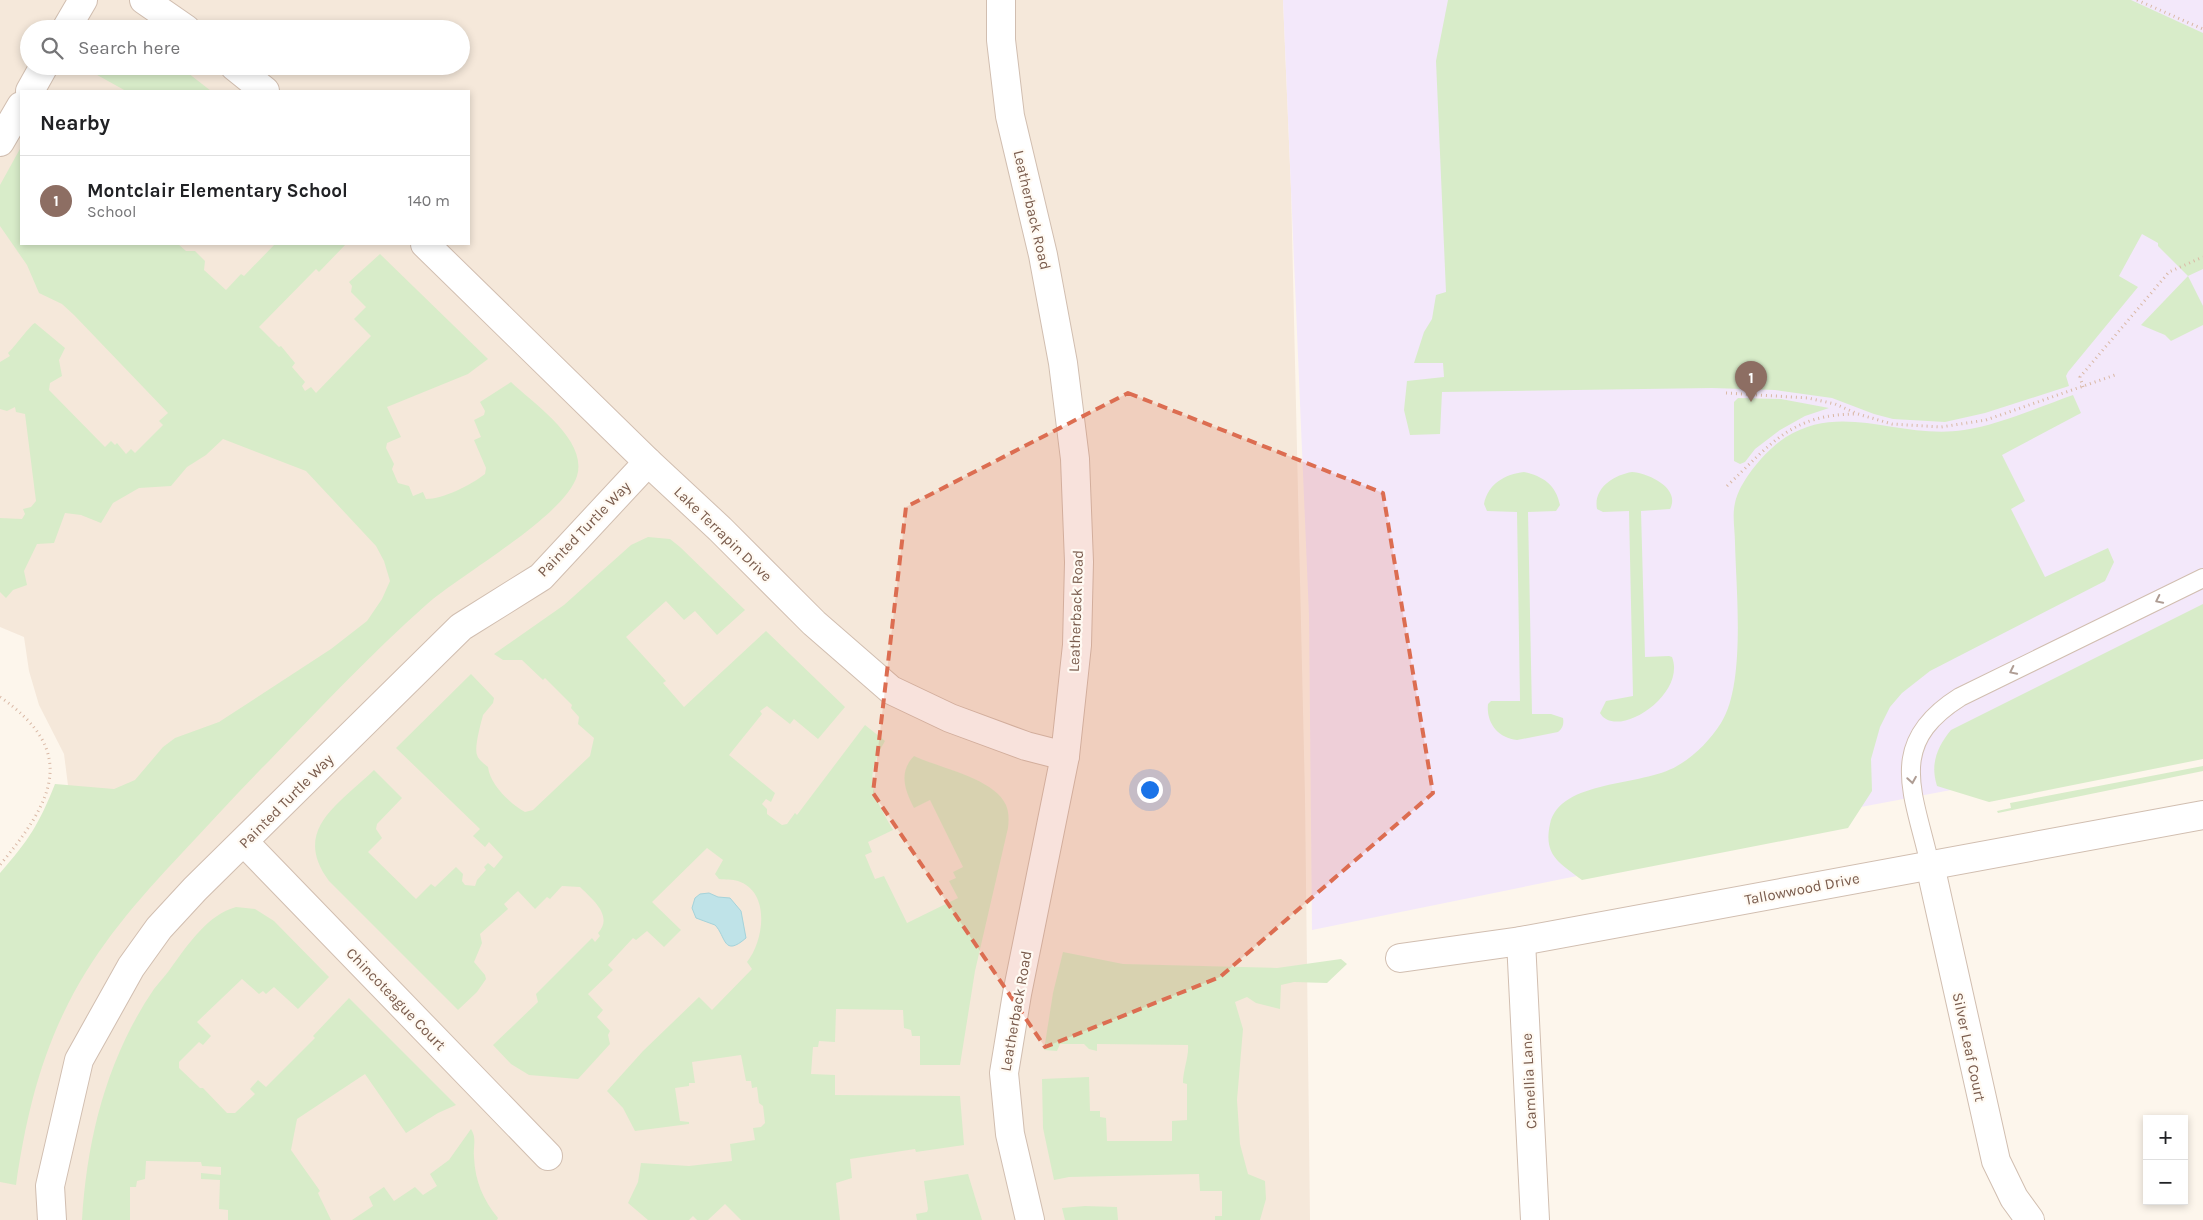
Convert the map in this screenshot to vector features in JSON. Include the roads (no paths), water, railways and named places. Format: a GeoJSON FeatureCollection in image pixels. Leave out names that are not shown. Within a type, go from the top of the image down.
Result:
{"type":"FeatureCollection","features":[{"type":"Feature","properties":{"kind":"street"},"geometry":{"type":"LineString","coordinates":[[71,20],[83,0]]}},
{"type":"Feature","properties":{"kind":"street"},"geometry":{"type":"LineString","coordinates":[[144,0],[173,20]]}},
{"type":"Feature","properties":{"kind":"street","name":"Leatherback Road"},"geometry":{"type":"LineString","coordinates":[[1001,0],[1001,40],[1010,116],[1043,255],[1063,363],[1075,459],[1079,562],[1077,645],[1065,756],[1017,994],[1004,1072],[1010,1134],[1030,1220]]}},
{"type":"Feature","properties":{"kind":"street"},"geometry":{"type":"LineString","coordinates":[[31,90],[39,75]]}},
{"type":"Feature","properties":{"kind":"street"},"geometry":{"type":"LineString","coordinates":[[245,75],[264,90]]}},
{"type":"Feature","properties":{"kind":"street"},"geometry":{"type":"LineString","coordinates":[[0,142],[20,108]]}},
{"type":"Feature","properties":{"kind":"street","name":"Lake Terrapin Drive"},"geometry":{"type":"LineString","coordinates":[[426,245],[648,462],[720,529],[814,623],[891,690],[950,718],[1026,746],[1065,756]]}},
{"type":"Feature","properties":{"kind":"street","name":"Painted Turtle Way"},"geometry":{"type":"LineString","coordinates":[[52,1220],[50,1186],[79,1060],[131,967],[159,928],[195,889],[461,627],[541,577],[648,462]]}},
{"type":"Feature","properties":{"kind":"street","name":"Tallowwood Drive"},"geometry":{"type":"LineString","coordinates":[[1400,958],[1521,941],[2203,815]]}},
{"type":"Feature","properties":{"kind":"street","name":"Chincoteague Court"},"geometry":{"type":"LineString","coordinates":[[244,842],[548,1156]]}},
{"type":"Feature","properties":{"kind":"street","name":"Silver Leaf Court"},"geometry":{"type":"LineString","coordinates":[[1930,865],[1996,1160],[2014,1198],[2030,1220]]}},
{"type":"Feature","properties":{"kind":"street","name":"Camellia Lane"},"geometry":{"type":"LineString","coordinates":[[1521,941],[1535,1220]]}},
{"type":"Feature","properties":{"kind":"lane"},"geometry":{"type":"LineString","coordinates":[[1930,865],[1910,769],[1912,752],[1917,738],[1933,716],[1960,697],[2203,578]]}},
{"type":"Feature","properties":{"kind":"water"},"geometry":{"type":"Polygon","coordinates":[[[709,893],[718,897],[730,898],[741,911],[746,938],[739,944],[729,946],[715,925],[696,918],[692,908],[695,898],[700,894],[709,893]]]}},
{"type":"Feature","properties":{"kind":"place","name":"Montclair Elementary School"},"geometry":{"type":"Point","coordinates":[1751,402]}}]}
